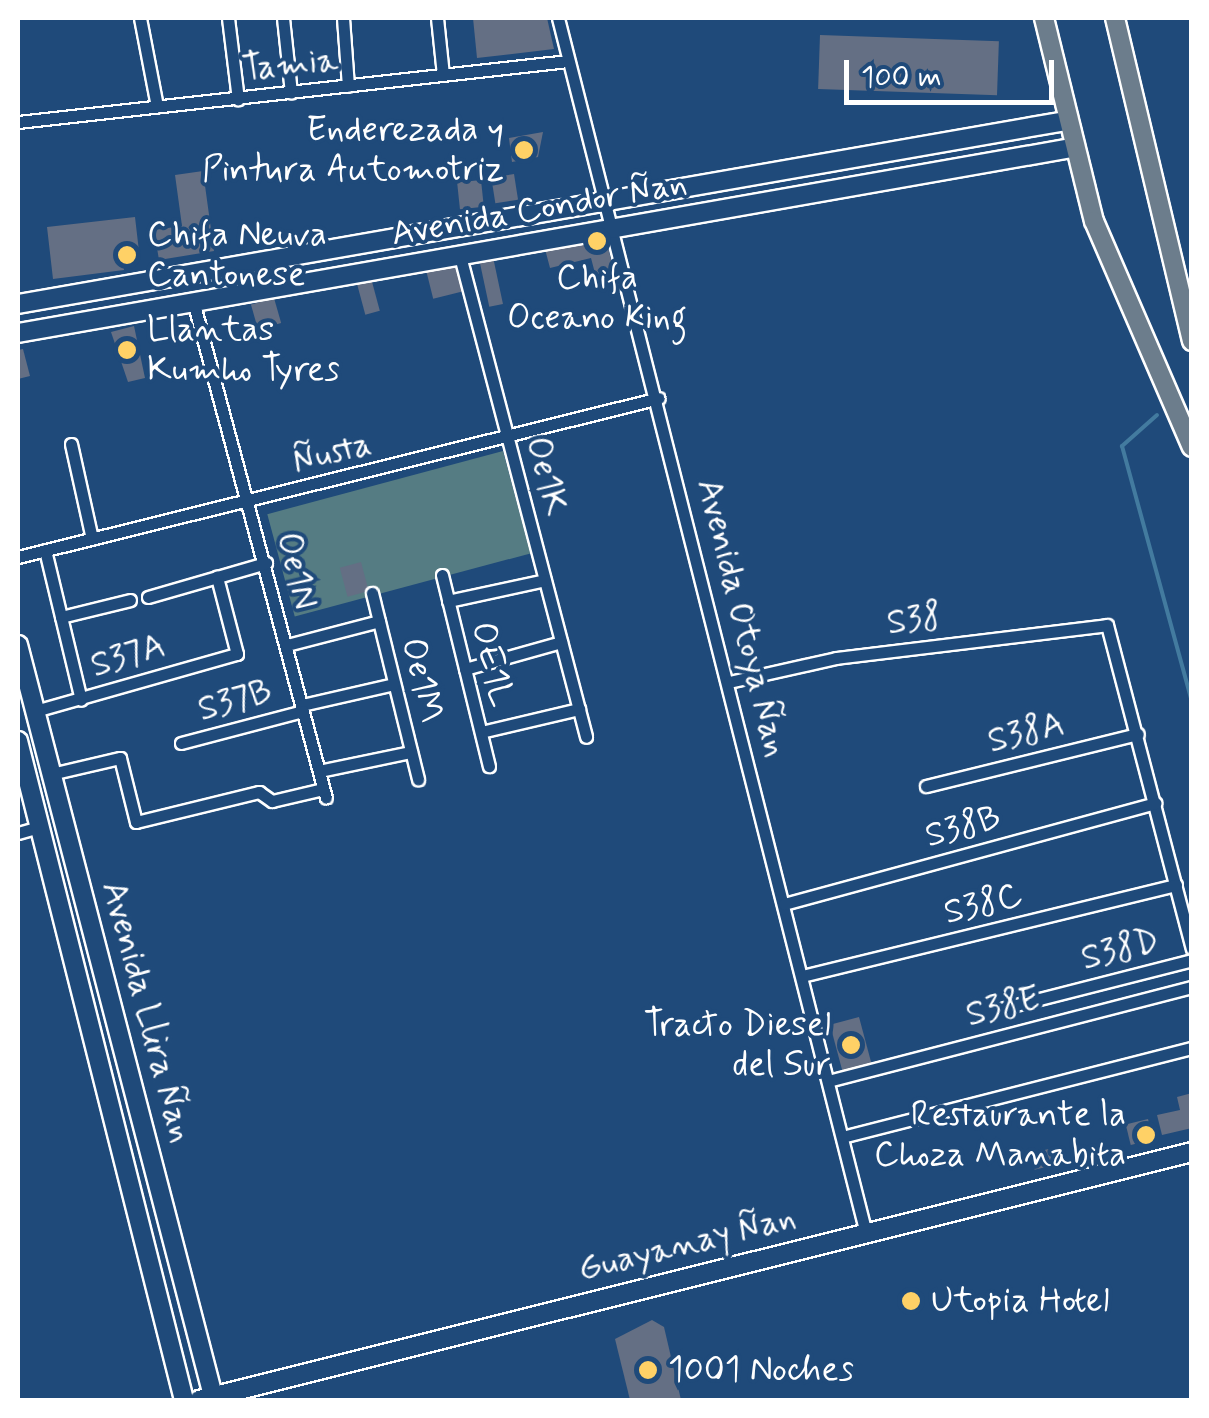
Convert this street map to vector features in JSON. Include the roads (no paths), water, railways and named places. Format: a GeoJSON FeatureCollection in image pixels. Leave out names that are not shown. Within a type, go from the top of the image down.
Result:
{"type":"FeatureCollection","features":[{"type":"Feature","properties":{"kind":"main road"},"geometry":{"type":"LineString","coordinates":[[1044,18],[1072,148],[1120,291],[1192,447]]}},
{"type":"Feature","properties":{"kind":"main road"},"geometry":{"type":"LineString","coordinates":[[1115,18],[1192,341]]}},
{"type":"Feature","properties":{"kind":"main road","name":"Avenida Condor Ñan"},"geometry":{"type":"LineString","coordinates":[[18,304],[1065,122]]}},
{"type":"Feature","properties":{"kind":"main road","name":"Avenida Condor Ñan"},"geometry":{"type":"LineString","coordinates":[[18,332],[1072,148]]}},
{"type":"Feature","properties":{"kind":"main road","name":"Avenida Llira Ñan"},"geometry":{"type":"LineString","coordinates":[[18,644],[209,1399]]}},
{"type":"Feature","properties":{"kind":"main road","name":"Avenida Llira Ñan"},"geometry":{"type":"LineString","coordinates":[[18,740],[184,1400]]}},
{"type":"Feature","properties":{"kind":"main road","name":"Guayanay Ñan"},"geometry":{"type":"LineString","coordinates":[[209,1399],[1192,1152]]}},
{"type":"Feature","properties":{"kind":"street"},"geometry":{"type":"LineString","coordinates":[[140,18],[157,106]]}},
{"type":"Feature","properties":{"kind":"street"},"geometry":{"type":"LineString","coordinates":[[228,18],[238,98]]}},
{"type":"Feature","properties":{"kind":"street"},"geometry":{"type":"LineString","coordinates":[[283,18],[291,93]]}},
{"type":"Feature","properties":{"kind":"street"},"geometry":{"type":"LineString","coordinates":[[343,18],[348,86]]}},
{"type":"Feature","properties":{"kind":"street"},"geometry":{"type":"LineString","coordinates":[[437,18],[443,76]]}},
{"type":"Feature","properties":{"kind":"street","name":"Avenida Otoya Ñan"},"geometry":{"type":"LineString","coordinates":[[558,18],[617,229],[866,1232]]}},
{"type":"Feature","properties":{"kind":"street","name":"Tamia"},"geometry":{"type":"LineString","coordinates":[[18,122],[568,61]]}},
{"type":"Feature","properties":{"kind":"street","name":"Oe1K"},"geometry":{"type":"LineString","coordinates":[[460,256],[586,738]]}},
{"type":"Feature","properties":{"kind":"street","name":"Oe1N"},"geometry":{"type":"LineString","coordinates":[[51,774],[120,758],[136,822],[258,792],[272,801],[324,794],[266,563],[193,300]]}},
{"type":"Feature","properties":{"kind":"street","name":"Ñusta"},"geometry":{"type":"LineString","coordinates":[[18,557],[250,503],[659,398]]}},
{"type":"Feature","properties":{"kind":"street"},"geometry":{"type":"LineString","coordinates":[[71,444],[92,539]]}},
{"type":"Feature","properties":{"kind":"street"},"geometry":{"type":"LineString","coordinates":[[45,550],[81,700]]}},
{"type":"Feature","properties":{"kind":"street"},"geometry":{"type":"LineString","coordinates":[[148,597],[266,563]]}},
{"type":"Feature","properties":{"kind":"street","name":"OE1L"},"geometry":{"type":"LineString","coordinates":[[442,574],[489,766]]}},
{"type":"Feature","properties":{"kind":"street","name":"S37A"},"geometry":{"type":"LineString","coordinates":[[35,711],[237,654],[217,578]]}},
{"type":"Feature","properties":{"kind":"street"},"geometry":{"type":"LineString","coordinates":[[448,601],[544,580]]}},
{"type":"Feature","properties":{"kind":"street","name":"Oe1M"},"geometry":{"type":"LineString","coordinates":[[372,593],[418,779]]}},
{"type":"Feature","properties":{"kind":"street"},"geometry":{"type":"LineString","coordinates":[[61,617],[130,600]]}},
{"type":"Feature","properties":{"kind":"street"},"geometry":{"type":"LineString","coordinates":[[286,645],[379,621]]}},
{"type":"Feature","properties":{"kind":"street","name":"S38"},"geometry":{"type":"LineString","coordinates":[[729,682],[836,658],[1106,625],[1138,734]]}},
{"type":"Feature","properties":{"kind":"street"},"geometry":{"type":"LineString","coordinates":[[465,668],[561,642]]}},
{"type":"Feature","properties":{"kind":"street","name":"S37B"},"geometry":{"type":"LineString","coordinates":[[181,743],[394,684]]}},
{"type":"Feature","properties":{"kind":"street"},"geometry":{"type":"LineString","coordinates":[[481,732],[578,709]]}},
{"type":"Feature","properties":{"kind":"street"},"geometry":{"type":"LineString","coordinates":[[1138,734],[1192,948]]}},
{"type":"Feature","properties":{"kind":"street","name":"S38A"},"geometry":{"type":"LineString","coordinates":[[926,786],[1138,734]]}},
{"type":"Feature","properties":{"kind":"street"},"geometry":{"type":"LineString","coordinates":[[319,771],[411,752]]}},
{"type":"Feature","properties":{"kind":"street","name":"S38B"},"geometry":{"type":"LineString","coordinates":[[784,904],[1156,803]]}},
{"type":"Feature","properties":{"kind":"street"},"geometry":{"type":"LineString","coordinates":[[18,833],[39,827]]}},
{"type":"Feature","properties":{"kind":"street","name":"S38C"},"geometry":{"type":"LineString","coordinates":[[802,976],[1176,885]]}},
{"type":"Feature","properties":{"kind":"street","name":"S38D"},"geometry":{"type":"LineString","coordinates":[[1004,1008],[1192,960]]}},
{"type":"Feature","properties":{"kind":"street","name":"S38E"},"geometry":{"type":"LineString","coordinates":[[828,1080],[1192,987]]}},
{"type":"Feature","properties":{"kind":"street"},"geometry":{"type":"LineString","coordinates":[[842,1137],[1192,1048]]}},
{"type":"Feature","properties":{"kind":"waterway"},"geometry":{"type":"LineString","coordinates":[[1157,415],[1122,446],[1192,702]]}},
{"type":"Feature","properties":{"kind":"place","name":"Enderezada y Pintura Automotriz"},"geometry":{"type":"Point","coordinates":[524,150]}},
{"type":"Feature","properties":{"kind":"place","name":"Chifa Oceano King"},"geometry":{"type":"Point","coordinates":[597,241]}},
{"type":"Feature","properties":{"kind":"place","name":"Chifa Neuva Cantonese"},"geometry":{"type":"Point","coordinates":[127,255]}},
{"type":"Feature","properties":{"kind":"place","name":"Llantas Kumho Tyres"},"geometry":{"type":"Point","coordinates":[127,350]}},
{"type":"Feature","properties":{"kind":"place","name":"Tracto Diesel del Sur"},"geometry":{"type":"Point","coordinates":[851,1045]}},
{"type":"Feature","properties":{"kind":"place","name":"Restaurante la Choza Manabita"},"geometry":{"type":"Point","coordinates":[1146,1135]}},
{"type":"Feature","properties":{"kind":"place","name":"Utopia Hotel"},"geometry":{"type":"Point","coordinates":[911,1301]}},
{"type":"Feature","properties":{"kind":"place","name":"1001 Noches"},"geometry":{"type":"Point","coordinates":[648,1370]}}]}
